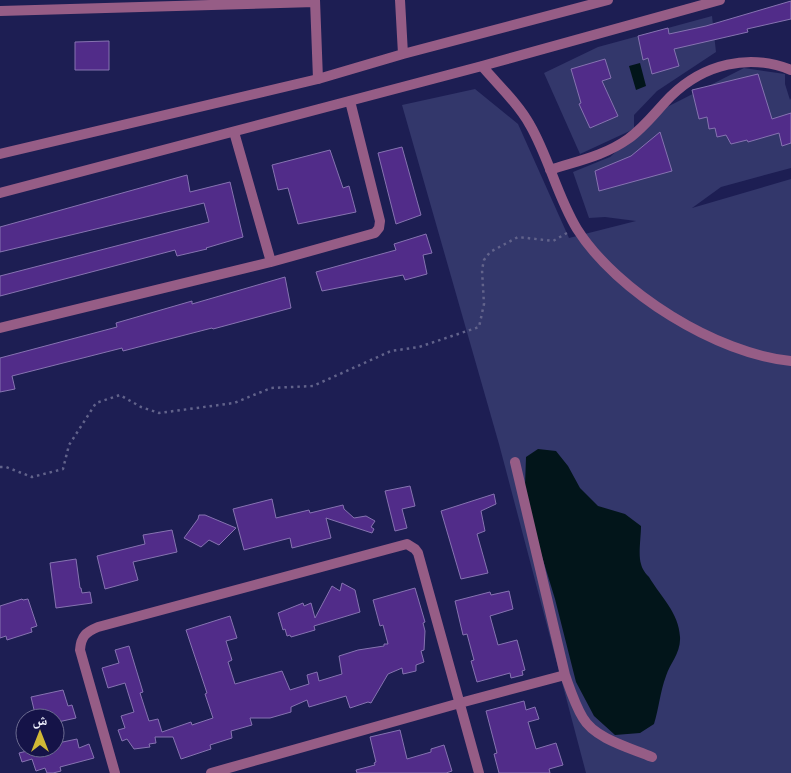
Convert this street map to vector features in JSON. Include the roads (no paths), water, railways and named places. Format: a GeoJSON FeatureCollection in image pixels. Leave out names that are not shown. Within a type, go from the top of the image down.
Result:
{"type":"FeatureCollection","features":[{"type":"Feature","properties":{"kind":"street"},"geometry":{"type":"LineString","coordinates":[[400,0],[403,54]]}},
{"type":"Feature","properties":{"kind":"street"},"geometry":{"type":"LineString","coordinates":[[0,154],[318,79],[586,3],[608,0]]}},
{"type":"Feature","properties":{"kind":"street"},"geometry":{"type":"LineString","coordinates":[[0,194],[482,66],[720,0]]}},
{"type":"Feature","properties":{"kind":"street"},"geometry":{"type":"LineString","coordinates":[[0,11],[315,1],[318,79]]}},
{"type":"Feature","properties":{"kind":"street"},"geometry":{"type":"LineString","coordinates":[[550,170],[605,153],[619,145],[636,133],[678,90],[710,70],[731,63],[753,62],[769,63],[791,70]]}},
{"type":"Feature","properties":{"kind":"street"},"geometry":{"type":"LineString","coordinates":[[482,66],[516,105],[530,125],[577,228],[588,245],[613,270],[642,295],[675,318],[706,336],[744,352],[761,357],[791,361]]}},
{"type":"Feature","properties":{"kind":"street"},"geometry":{"type":"LineString","coordinates":[[0,328],[271,262],[372,235],[379,228],[380,221],[350,101]]}},
{"type":"Feature","properties":{"kind":"street"},"geometry":{"type":"LineString","coordinates":[[234,132],[271,262]]}},
{"type":"Feature","properties":{"kind":"street"},"geometry":{"type":"LineString","coordinates":[[515,462],[565,675],[584,719],[597,734],[652,757]]}},
{"type":"Feature","properties":{"kind":"street"},"geometry":{"type":"LineString","coordinates":[[115,773],[80,650],[81,642],[88,632],[98,627],[402,545],[411,546],[418,554],[479,773]]}},
{"type":"Feature","properties":{"kind":"street"},"geometry":{"type":"LineString","coordinates":[[211,773],[565,675]]}}]}
